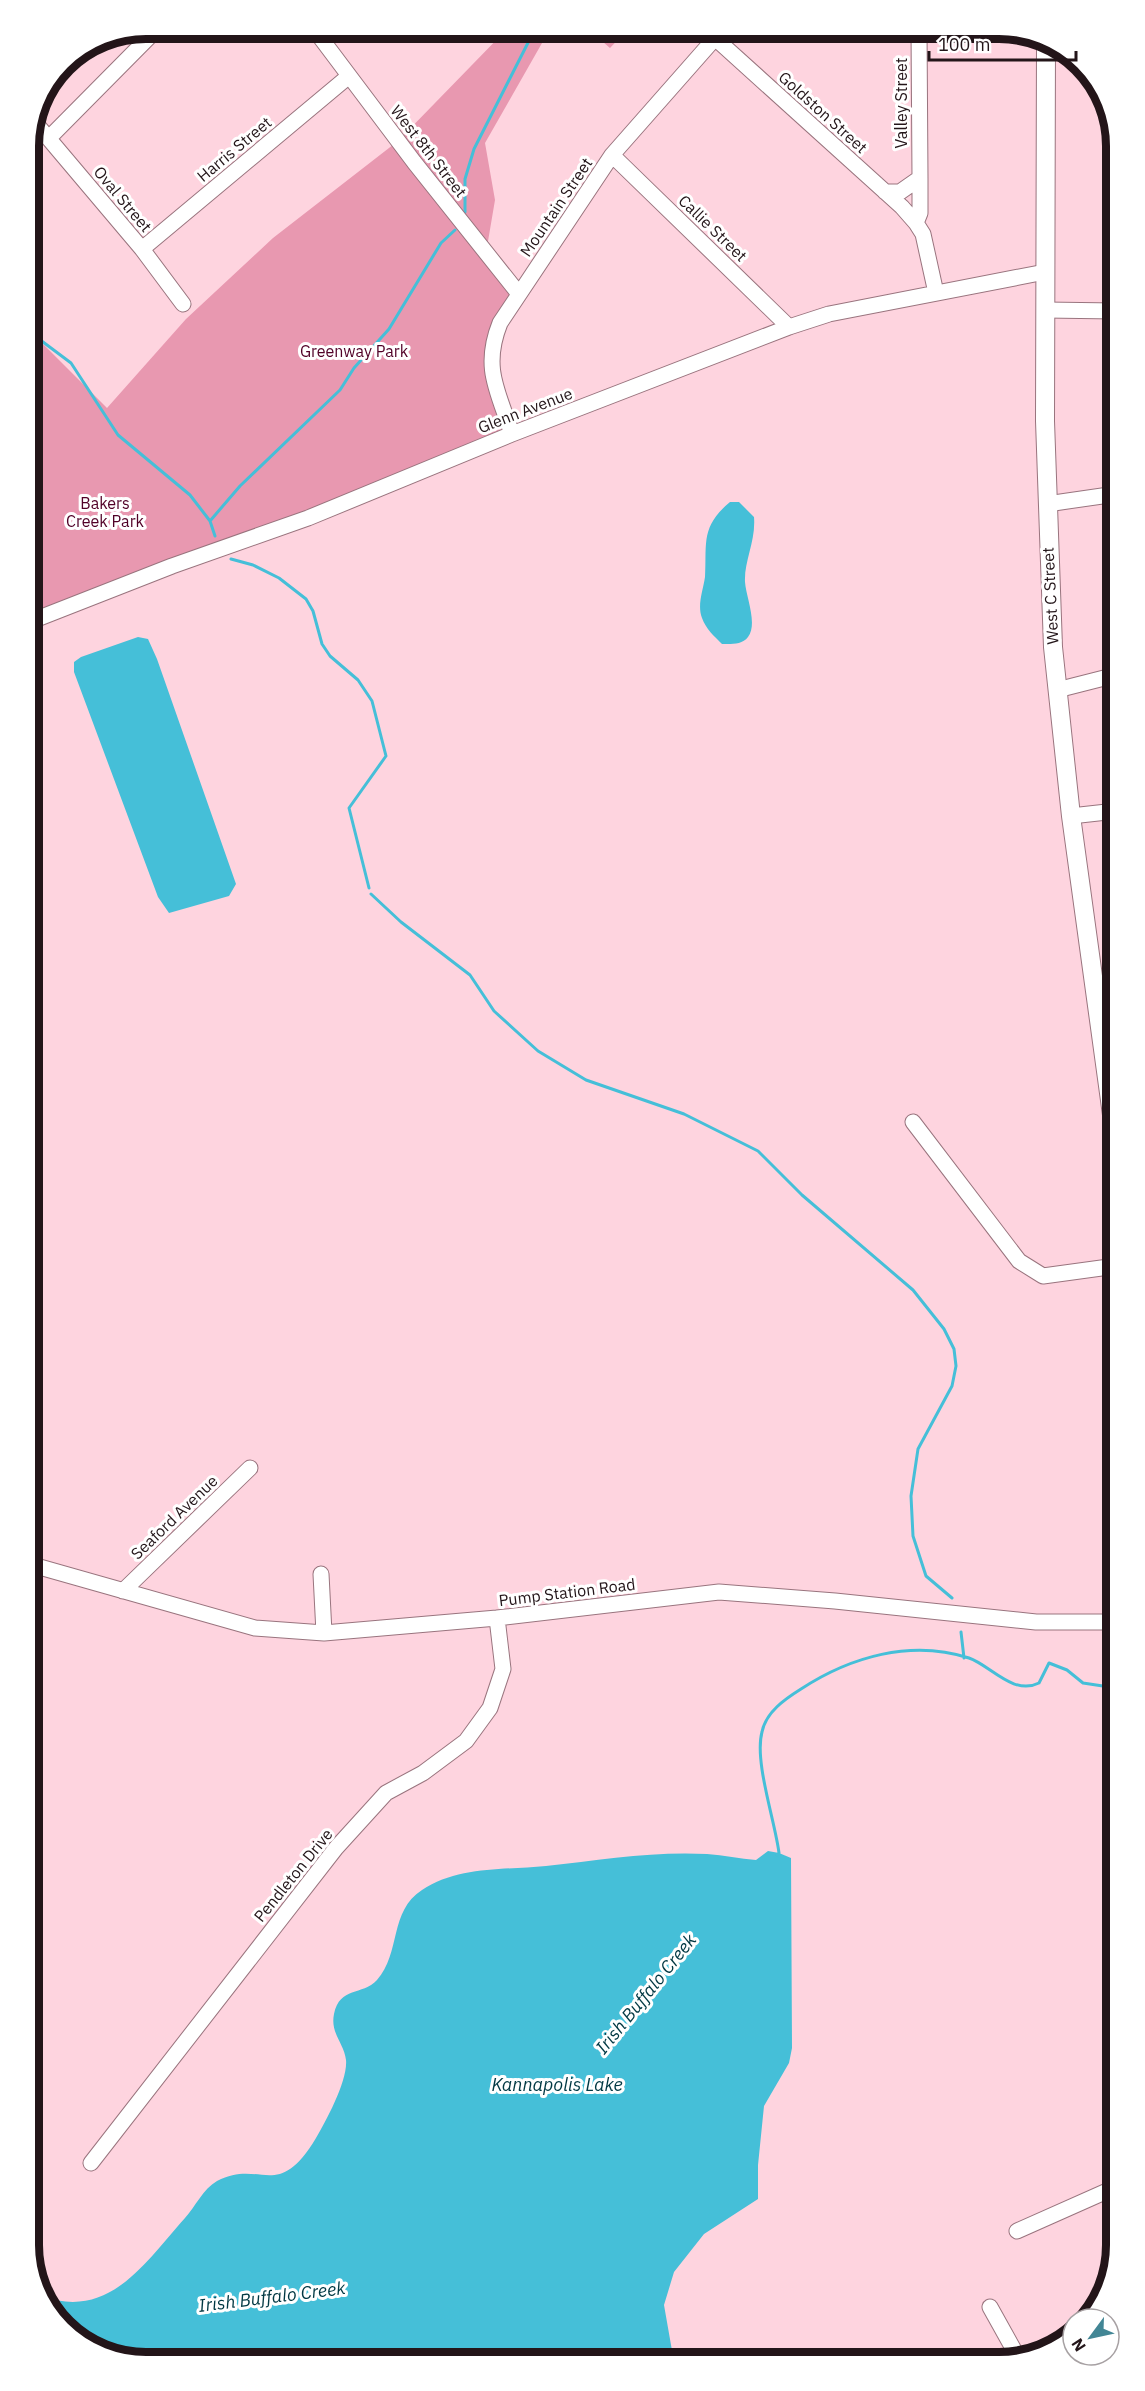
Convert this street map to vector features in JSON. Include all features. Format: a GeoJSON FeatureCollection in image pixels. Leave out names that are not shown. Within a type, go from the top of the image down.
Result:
{"type":"FeatureCollection","features":[{"type":"Feature","properties":{"kind":"main road","name":"West C Street"},"geometry":{"type":"LineString","coordinates":[[1046,50],[1047,504],[1053,647],[1071,816],[1106,1069]]}},
{"type":"Feature","properties":{"kind":"street"},"geometry":{"type":"LineString","coordinates":[[49,138],[146,39]]}},
{"type":"Feature","properties":{"kind":"street","name":"West 8th Street"},"geometry":{"type":"LineString","coordinates":[[325,39],[349,76],[519,294]]}},
{"type":"Feature","properties":{"kind":"street","name":"Mountain Street"},"geometry":{"type":"LineString","coordinates":[[512,434],[490,364],[492,342],[519,294],[612,155],[708,39]]}},
{"type":"Feature","properties":{"kind":"street","name":"Goldston Street"},"geometry":{"type":"LineString","coordinates":[[721,39],[916,223]]}},
{"type":"Feature","properties":{"kind":"street","name":"Valley Street"},"geometry":{"type":"LineString","coordinates":[[919,39],[920,213],[916,223],[923,234],[936,293]]}},
{"type":"Feature","properties":{"kind":"street","name":"Harris Street"},"geometry":{"type":"LineString","coordinates":[[142,249],[349,76]]}},
{"type":"Feature","properties":{"kind":"street","name":"Oval Street"},"geometry":{"type":"LineString","coordinates":[[41,128],[142,249],[183,304]]}},
{"type":"Feature","properties":{"kind":"street","name":"Callie Street"},"geometry":{"type":"LineString","coordinates":[[612,155],[789,327]]}},
{"type":"Feature","properties":{"kind":"street"},"geometry":{"type":"LineString","coordinates":[[885,192],[900,192],[920,178]]}},
{"type":"Feature","properties":{"kind":"street","name":"Glenn Avenue"},"geometry":{"type":"LineString","coordinates":[[39,618],[172,566],[308,518],[512,434],[789,327],[829,314],[1045,272]]}},
{"type":"Feature","properties":{"kind":"street"},"geometry":{"type":"LineString","coordinates":[[1045,310],[1106,311]]}},
{"type":"Feature","properties":{"kind":"street"},"geometry":{"type":"LineString","coordinates":[[1047,504],[1106,495]]}},
{"type":"Feature","properties":{"kind":"street"},"geometry":{"type":"LineString","coordinates":[[1057,690],[1106,678]]}},
{"type":"Feature","properties":{"kind":"street"},"geometry":{"type":"LineString","coordinates":[[1071,816],[1106,812]]}},
{"type":"Feature","properties":{"kind":"street"},"geometry":{"type":"LineString","coordinates":[[1099,1022],[1106,1019]]}},
{"type":"Feature","properties":{"kind":"street"},"geometry":{"type":"LineString","coordinates":[[913,1122],[1020,1261],[1043,1276],[1106,1267]]}},
{"type":"Feature","properties":{"kind":"street","name":"Seaford Avenue"},"geometry":{"type":"LineString","coordinates":[[123,1592],[250,1468]]}},
{"type":"Feature","properties":{"kind":"street","name":"Pump Station Road"},"geometry":{"type":"LineString","coordinates":[[39,1567],[255,1628],[324,1633],[497,1618],[719,1592],[835,1601],[1036,1622],[1106,1622]]}},
{"type":"Feature","properties":{"kind":"street"},"geometry":{"type":"LineString","coordinates":[[321,1574],[324,1633]]}},
{"type":"Feature","properties":{"kind":"street","name":"Pendleton Drive"},"geometry":{"type":"LineString","coordinates":[[91,2163],[336,1848],[386,1792],[423,1773],[466,1741],[490,1708],[503,1669],[497,1618]]}},
{"type":"Feature","properties":{"kind":"street"},"geometry":{"type":"LineString","coordinates":[[1017,2231],[1106,2191]]}},
{"type":"Feature","properties":{"kind":"street"},"geometry":{"type":"LineString","coordinates":[[990,2307],[1014,2351]]}},
{"type":"Feature","properties":{"kind":"green space","name":"Greenway Park"},"geometry":{"type":"Polygon","coordinates":[[[497,39],[544,39],[485,143],[495,200],[486,253],[519,294],[490,364],[512,434],[39,619],[39,340],[107,408],[186,319],[273,238],[398,141],[497,39]]]}},
{"type":"Feature","properties":{"kind":"green space"},"geometry":{"type":"Polygon","coordinates":[[[600,39],[619,39],[610,48],[600,39]]]}},
{"type":"Feature","properties":{"kind":"water"},"geometry":{"type":"Polygon","coordinates":[[[730,502],[739,502],[754,517],[745,574],[752,625],[751,632],[743,641],[736,644],[722,644],[704,622],[700,603],[705,577],[709,528],[720,511],[730,502]]]}},
{"type":"Feature","properties":{"kind":"water"},"geometry":{"type":"Polygon","coordinates":[[[138,637],[148,639],[157,659],[236,884],[229,896],[169,913],[158,897],[74,672],[74,662],[81,657],[138,637]]]}},
{"type":"Feature","properties":{"kind":"water","name":"Kannapolis Lake"},"geometry":{"type":"Polygon","coordinates":[[[768,1851],[791,1858],[792,2048],[789,2063],[764,2106],[758,2165],[758,2199],[704,2234],[674,2272],[664,2305],[672,2352],[139,2352],[111,2346],[92,2338],[70,2321],[53,2299],[66,2302],[88,2300],[107,2294],[141,2268],[212,2184],[232,2175],[279,2174],[290,2169],[302,2158],[325,2121],[344,2078],[346,2060],[333,2021],[337,2005],[346,1995],[365,1988],[377,1980],[390,1958],[404,1909],[422,1890],[451,1877],[482,1870],[687,1853],[756,1860],[768,1851]]]}},
{"type":"Feature","properties":{"kind":"waterway"},"geometry":{"type":"LineString","coordinates":[[465,212],[465,179],[474,149],[530,39]]}},
{"type":"Feature","properties":{"kind":"waterway"},"geometry":{"type":"LineString","coordinates":[[210,521],[240,486],[340,390],[354,368],[389,329],[441,243],[455,230]]}},
{"type":"Feature","properties":{"kind":"waterway"},"geometry":{"type":"LineString","coordinates":[[39,339],[71,363],[118,435],[190,495],[210,521],[215,536]]}},
{"type":"Feature","properties":{"kind":"waterway"},"geometry":{"type":"LineString","coordinates":[[231,559],[253,565],[279,578],[306,599],[313,611],[322,644],[330,656],[358,680],[372,701],[386,756],[349,808],[369,888]]}},
{"type":"Feature","properties":{"kind":"waterway"},"geometry":{"type":"LineString","coordinates":[[371,894],[401,922],[470,975],[494,1011],[538,1051],[586,1080],[684,1114],[758,1151],[802,1195],[913,1290],[944,1329],[954,1349],[956,1366],[952,1386],[918,1449],[911,1496],[913,1536],[926,1576],[952,1598]]}},
{"type":"Feature","properties":{"kind":"waterway"},"geometry":{"type":"LineString","coordinates":[[961,1632],[964,1658]]}},
{"type":"Feature","properties":{"kind":"waterway","name":"Irish Buffalo Creek"},"geometry":{"type":"LineString","coordinates":[[777,1855],[779,1853],[777,1840],[761,1759],[762,1732],[768,1718],[777,1707],[820,1678],[860,1660],[882,1654],[925,1650],[969,1658],[1020,1686],[1039,1683],[1049,1663],[1067,1670],[1083,1683],[1106,1686]]}},
{"type":"Feature","properties":{"kind":"park label","name":"Bakers Creek Park"},"geometry":{"type":"Point","coordinates":[105,512]}}]}
